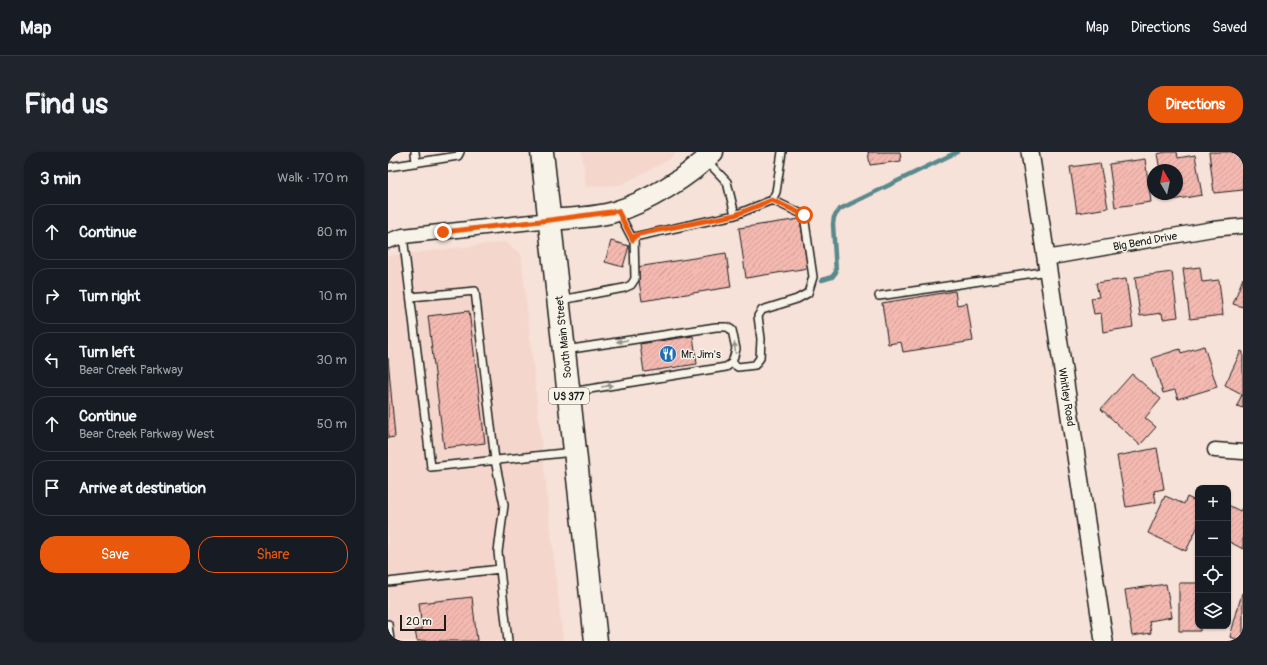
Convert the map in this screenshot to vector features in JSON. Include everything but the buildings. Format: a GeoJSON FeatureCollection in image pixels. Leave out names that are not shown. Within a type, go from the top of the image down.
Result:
{"type":"FeatureCollection","features":[{"type":"Feature","properties":{"kind":"main road","name":"South Main Street"},"geometry":{"type":"LineString","coordinates":[[542,152],[596,641]]}},
{"type":"Feature","properties":{"kind":"main road"},"geometry":{"type":"LineString","coordinates":[[550,220],[618,211],[679,181],[709,156]]}},
{"type":"Feature","properties":{"kind":"street","name":"Whitley Road"},"geometry":{"type":"LineString","coordinates":[[1030,152],[1104,641]]}},
{"type":"Feature","properties":{"kind":"street"},"geometry":{"type":"LineString","coordinates":[[388,241],[403,236],[550,220]]}},
{"type":"Feature","properties":{"kind":"street","name":"Big Bend Drive"},"geometry":{"type":"LineString","coordinates":[[1047,264],[1243,226]]}},
{"type":"Feature","properties":{"kind":"street"},"geometry":{"type":"LineString","coordinates":[[388,232],[403,236]]}},
{"type":"Feature","properties":{"kind":"street"},"geometry":{"type":"LineString","coordinates":[[1215,450],[1243,452]]}},
{"type":"Feature","properties":{"kind":"lane"},"geometry":{"type":"LineString","coordinates":[[415,152],[416,163]]}},
{"type":"Feature","properties":{"kind":"lane"},"geometry":{"type":"LineString","coordinates":[[388,167],[458,156],[460,152]]}},
{"type":"Feature","properties":{"kind":"lane"},"geometry":{"type":"LineString","coordinates":[[633,240],[634,237],[639,234],[735,215],[772,200],[776,192],[782,152]]}},
{"type":"Feature","properties":{"kind":"lane"},"geometry":{"type":"LineString","coordinates":[[709,156],[727,182],[735,215]]}},
{"type":"Feature","properties":{"kind":"lane"},"geometry":{"type":"LineString","coordinates":[[732,363],[738,367],[755,365],[760,358],[761,339],[758,316],[762,310],[797,299],[808,293],[813,277],[804,215],[772,200]]}},
{"type":"Feature","properties":{"kind":"lane"},"geometry":{"type":"LineString","coordinates":[[559,300],[624,288],[631,285],[635,279],[633,240],[618,211]]}},
{"type":"Feature","properties":{"kind":"lane"},"geometry":{"type":"LineString","coordinates":[[403,236],[431,467],[575,452]]}},
{"type":"Feature","properties":{"kind":"lane"},"geometry":{"type":"LineString","coordinates":[[879,296],[1047,264]]}},
{"type":"Feature","properties":{"kind":"lane"},"geometry":{"type":"LineString","coordinates":[[411,298],[475,291],[495,460],[504,505],[498,552],[508,641]]}},
{"type":"Feature","properties":{"kind":"lane"},"geometry":{"type":"LineString","coordinates":[[564,350],[716,327],[727,327],[732,330],[736,349],[732,363],[726,367],[569,392]]}},
{"type":"Feature","properties":{"kind":"lane"},"geometry":{"type":"LineString","coordinates":[[388,582],[500,569]]}},
{"type":"Feature","properties":{"kind":"lane"},"geometry":{"type":"LineString","coordinates":[[388,624],[390,641]]}},
{"type":"Feature","properties":{"kind":"shaded area"},"geometry":{"type":"Polygon","coordinates":[[[582,152],[676,152],[670,159],[621,185],[586,187],[582,152]]]}},
{"type":"Feature","properties":{"kind":"shaded area"},"geometry":{"type":"Polygon","coordinates":[[[505,242],[521,254],[563,641],[388,641],[388,256],[505,242]]]}},
{"type":"Feature","properties":{"kind":"waterway"},"geometry":{"type":"LineString","coordinates":[[822,280],[832,277],[836,272],[833,224],[834,217],[840,209],[957,152]]}},
{"type":"Feature","properties":{"kind":"place","name":"Mr. Jim's"},"geometry":{"type":"Point","coordinates":[668,354]}},
{"type":"Feature","properties":{"kind":"route"},"geometry":{"type":"LineString","coordinates":[[443,232],[618,211],[633,240],[634,237],[639,234],[735,215],[772,200],[804,215]]}}]}
